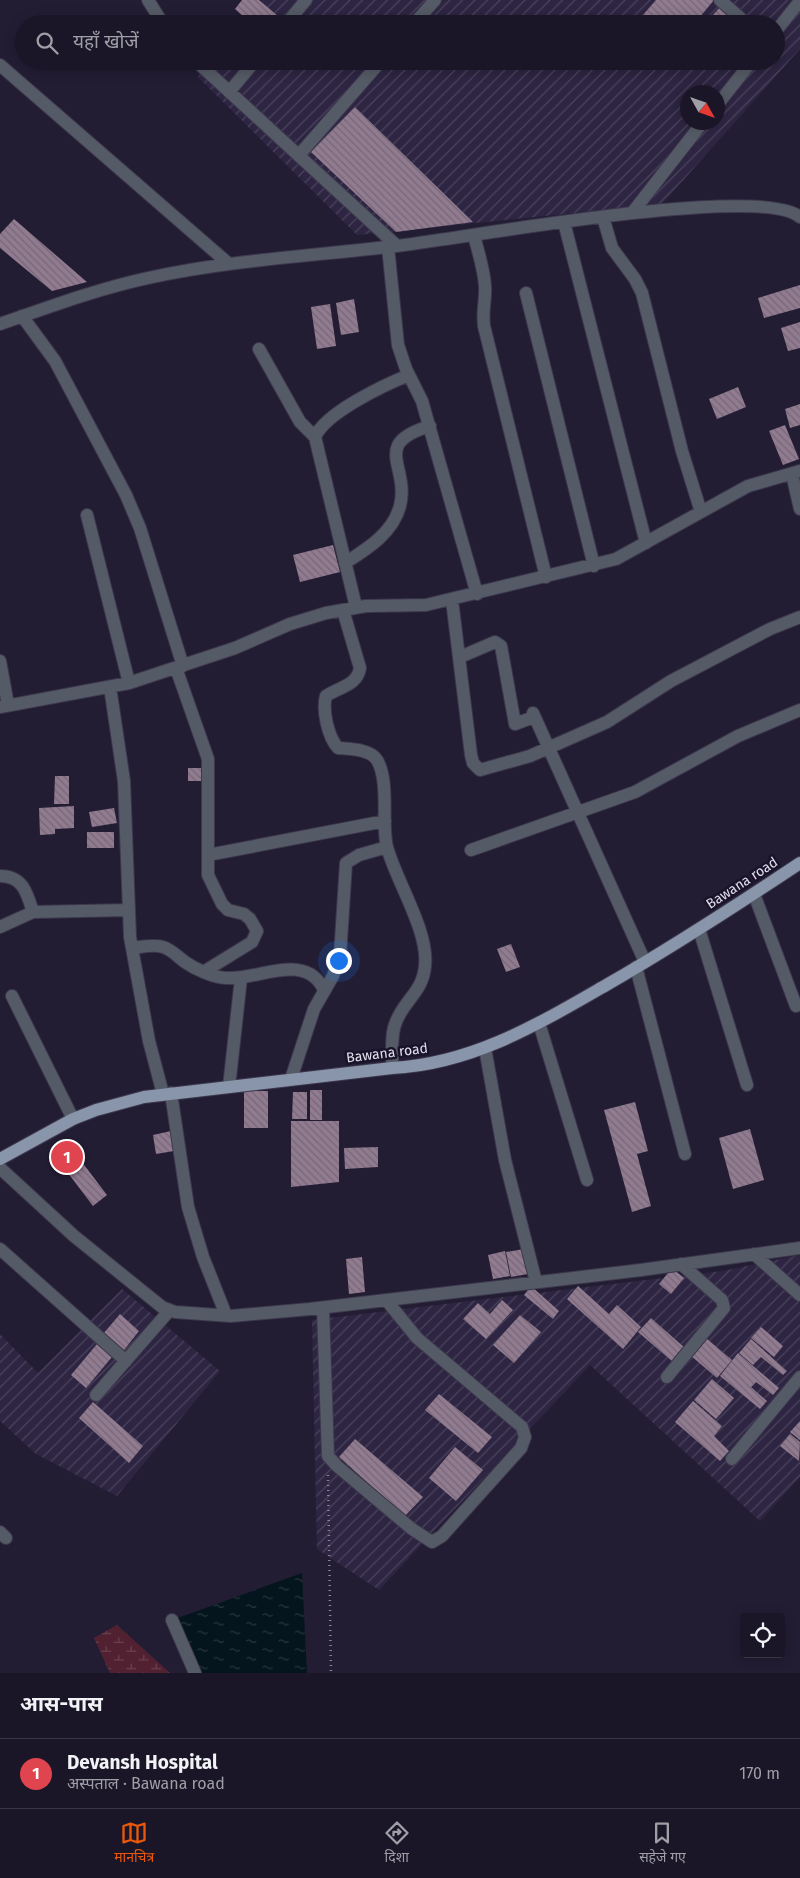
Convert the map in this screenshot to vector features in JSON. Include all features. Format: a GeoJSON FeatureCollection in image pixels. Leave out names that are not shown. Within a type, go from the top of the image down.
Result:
{"type":"FeatureCollection","features":[{"type":"Feature","properties":{"kind":"main road","name":"Bawana road"},"geometry":{"type":"LineString","coordinates":[[0,1159],[73,1119],[104,1108],[167,1094],[421,1066],[464,1056],[539,1023],[699,929],[800,863]]}},
{"type":"Feature","properties":{"kind":"street"},"geometry":{"type":"LineString","coordinates":[[148,0],[157,15]]}},
{"type":"Feature","properties":{"kind":"street"},"geometry":{"type":"LineString","coordinates":[[294,15],[306,0]]}},
{"type":"Feature","properties":{"kind":"street"},"geometry":{"type":"LineString","coordinates":[[422,15],[435,0]]}},
{"type":"Feature","properties":{"kind":"street"},"geometry":{"type":"LineString","coordinates":[[720,0],[737,15]]}},
{"type":"Feature","properties":{"kind":"street"},"geometry":{"type":"LineString","coordinates":[[785,20],[800,2]]}},
{"type":"Feature","properties":{"kind":"street"},"geometry":{"type":"LineString","coordinates":[[0,65],[229,264]]}},
{"type":"Feature","properties":{"kind":"street"},"geometry":{"type":"LineString","coordinates":[[206,70],[299,154],[392,247],[398,345],[409,375],[422,401],[430,426],[477,594]]}},
{"type":"Feature","properties":{"kind":"street"},"geometry":{"type":"LineString","coordinates":[[229,92],[247,70]]}},
{"type":"Feature","properties":{"kind":"street"},"geometry":{"type":"LineString","coordinates":[[299,154],[373,70]]}},
{"type":"Feature","properties":{"kind":"street"},"geometry":{"type":"LineString","coordinates":[[725,95],[745,70]]}},
{"type":"Feature","properties":{"kind":"street"},"geometry":{"type":"LineString","coordinates":[[632,213],[697,130]]}},
{"type":"Feature","properties":{"kind":"street"},"geometry":{"type":"LineString","coordinates":[[0,324],[105,288],[148,278],[229,264],[392,247],[632,213],[742,207],[786,210],[800,217]]}},
{"type":"Feature","properties":{"kind":"street"},"geometry":{"type":"LineString","coordinates":[[603,217],[612,248],[635,279],[642,293],[682,452],[701,512]]}},
{"type":"Feature","properties":{"kind":"street"},"geometry":{"type":"LineString","coordinates":[[564,222],[646,543]]}},
{"type":"Feature","properties":{"kind":"street"},"geometry":{"type":"LineString","coordinates":[[474,235],[486,289],[482,306],[484,326],[546,577]]}},
{"type":"Feature","properties":{"kind":"street"},"geometry":{"type":"LineString","coordinates":[[526,293],[594,566]]}},
{"type":"Feature","properties":{"kind":"street"},"geometry":{"type":"LineString","coordinates":[[22,316],[55,361],[126,495],[140,528],[208,759],[210,785],[208,875],[222,904],[228,910],[244,914],[250,919],[257,931],[252,942],[205,971]]}},
{"type":"Feature","properties":{"kind":"street"},"geometry":{"type":"LineString","coordinates":[[259,349],[300,422],[315,437],[356,607]]}},
{"type":"Feature","properties":{"kind":"street"},"geometry":{"type":"LineString","coordinates":[[315,437],[318,430],[327,421],[359,400],[409,375]]}},
{"type":"Feature","properties":{"kind":"street"},"geometry":{"type":"LineString","coordinates":[[345,563],[370,548],[392,522],[400,507],[402,494],[395,457],[397,446],[407,435],[430,426]]}},
{"type":"Feature","properties":{"kind":"street"},"geometry":{"type":"LineString","coordinates":[[0,661],[4,706],[110,687],[129,683],[235,648],[290,624],[343,610],[356,607],[408,607],[452,600],[594,566],[616,559],[759,481],[796,472],[800,508]]}},
{"type":"Feature","properties":{"kind":"street"},"geometry":{"type":"LineString","coordinates":[[87,515],[129,683]]}},
{"type":"Feature","properties":{"kind":"street"},"geometry":{"type":"LineString","coordinates":[[452,600],[471,755],[477,768],[484,770],[549,748],[607,722],[671,680],[770,629],[800,617]]}},
{"type":"Feature","properties":{"kind":"street"},"geometry":{"type":"LineString","coordinates":[[343,610],[360,668],[359,676],[354,681],[326,696],[324,708],[333,740],[338,748],[364,752],[377,760],[384,795],[388,847],[412,909],[424,950],[426,965],[420,989],[396,1022],[392,1068]]}},
{"type":"Feature","properties":{"kind":"street"},"geometry":{"type":"LineString","coordinates":[[460,657],[495,642],[501,646],[515,724],[533,715],[579,812],[641,964],[685,1154]]}},
{"type":"Feature","properties":{"kind":"street"},"geometry":{"type":"LineString","coordinates":[[110,687],[124,781],[132,948],[149,1042],[167,1094],[188,1207],[203,1257],[226,1315]]}},
{"type":"Feature","properties":{"kind":"street"},"geometry":{"type":"LineString","coordinates":[[471,850],[645,788],[738,736],[800,710]]}},
{"type":"Feature","properties":{"kind":"street"},"geometry":{"type":"LineString","coordinates":[[208,855],[385,822]]}},
{"type":"Feature","properties":{"kind":"street"},"geometry":{"type":"LineString","coordinates":[[291,1079],[314,1009],[333,976],[340,956],[346,863],[359,855],[388,847]]}},
{"type":"Feature","properties":{"kind":"street"},"geometry":{"type":"LineString","coordinates":[[0,876],[18,880],[26,890],[33,912]]}},
{"type":"Feature","properties":{"kind":"street"},"geometry":{"type":"LineString","coordinates":[[754,894],[796,1006]]}},
{"type":"Feature","properties":{"kind":"street"},"geometry":{"type":"LineString","coordinates":[[0,926],[33,912],[129,910]]}},
{"type":"Feature","properties":{"kind":"street"},"geometry":{"type":"LineString","coordinates":[[699,929],[747,1085]]}},
{"type":"Feature","properties":{"kind":"street"},"geometry":{"type":"LineString","coordinates":[[132,948],[165,947],[185,962],[224,978],[241,978],[275,970],[311,973],[319,979],[324,990]]}},
{"type":"Feature","properties":{"kind":"street"},"geometry":{"type":"LineString","coordinates":[[229,1087],[241,978]]}},
{"type":"Feature","properties":{"kind":"street"},"geometry":{"type":"LineString","coordinates":[[12,996],[73,1119]]}},
{"type":"Feature","properties":{"kind":"street"},"geometry":{"type":"LineString","coordinates":[[539,1023],[587,1180]]}},
{"type":"Feature","properties":{"kind":"street"},"geometry":{"type":"LineString","coordinates":[[484,1048],[505,1160],[536,1282]]}},
{"type":"Feature","properties":{"kind":"street"},"geometry":{"type":"LineString","coordinates":[[0,1168],[74,1236],[169,1311],[226,1315],[322,1308],[800,1248]]}},
{"type":"Feature","properties":{"kind":"street"},"geometry":{"type":"LineString","coordinates":[[0,1250],[126,1361]]}},
{"type":"Feature","properties":{"kind":"street"},"geometry":{"type":"LineString","coordinates":[[754,1254],[800,1295]]}},
{"type":"Feature","properties":{"kind":"street"},"geometry":{"type":"LineString","coordinates":[[668,1377],[724,1308],[722,1300],[681,1264]]}},
{"type":"Feature","properties":{"kind":"street"},"geometry":{"type":"LineString","coordinates":[[322,1308],[328,1456],[337,1466],[412,1529],[432,1542],[442,1536],[525,1442],[522,1427],[417,1338],[387,1301]]}},
{"type":"Feature","properties":{"kind":"street"},"geometry":{"type":"LineString","coordinates":[[96,1395],[169,1311]]}},
{"type":"Feature","properties":{"kind":"street"},"geometry":{"type":"LineString","coordinates":[[732,1459],[800,1377]]}},
{"type":"Feature","properties":{"kind":"street"},"geometry":{"type":"LineString","coordinates":[[172,1620],[195,1673]]}},
{"type":"Feature","properties":{"kind":"path"},"geometry":{"type":"LineString","coordinates":[[328,1456],[331,1673]]}},
{"type":"Feature","properties":{"kind":"shaded area"},"geometry":{"type":"Polygon","coordinates":[[[263,0],[800,0],[800,49],[785,66],[785,15],[250,15],[263,0]]]}},
{"type":"Feature","properties":{"kind":"shaded area"},"geometry":{"type":"Polygon","coordinates":[[[204,70],[781,70],[662,204],[357,235],[198,77],[204,70]]]}},
{"type":"Feature","properties":{"kind":"shaded area"},"geometry":{"type":"Polygon","coordinates":[[[800,1255],[800,1477],[760,1521],[590,1365],[379,1590],[317,1549],[312,1320],[722,1271],[800,1255]]]}},
{"type":"Feature","properties":{"kind":"shaded area"},"geometry":{"type":"Polygon","coordinates":[[[122,1289],[220,1371],[117,1496],[36,1454],[0,1421],[0,1334],[38,1373],[122,1289]]]}},
{"type":"Feature","properties":{"kind":"green space"},"geometry":{"type":"Polygon","coordinates":[[[117,1625],[170,1673],[110,1673],[94,1638],[117,1625]]]}},
{"type":"Feature","properties":{"kind":"water"},"geometry":{"type":"Polygon","coordinates":[[[302,1573],[307,1673],[200,1673],[172,1620],[302,1573]]]}},
{"type":"Feature","properties":{"kind":"building"},"geometry":{"type":"Polygon","coordinates":[[[242,0],[259,0],[277,15],[242,15],[235,9],[242,0]]]}},
{"type":"Feature","properties":{"kind":"building"},"geometry":{"type":"Polygon","coordinates":[[[656,0],[714,0],[702,15],[643,15],[656,0]]]}},
{"type":"Feature","properties":{"kind":"building"},"geometry":{"type":"Polygon","coordinates":[[[721,6],[730,15],[713,15],[721,6]]]}},
{"type":"Feature","properties":{"kind":"building"},"geometry":{"type":"Polygon","coordinates":[[[355,107],[473,222],[396,232],[311,152],[355,107]]]}},
{"type":"Feature","properties":{"kind":"building"},"geometry":{"type":"Polygon","coordinates":[[[14,219],[87,282],[52,291],[0,248],[0,234],[14,219]]]}},
{"type":"Feature","properties":{"kind":"building"},"geometry":{"type":"Polygon","coordinates":[[[800,285],[800,308],[764,318],[758,298],[800,285]]]}},
{"type":"Feature","properties":{"kind":"building"},"geometry":{"type":"Polygon","coordinates":[[[354,299],[359,332],[341,335],[336,303],[354,299]]]}},
{"type":"Feature","properties":{"kind":"building"},"geometry":{"type":"Polygon","coordinates":[[[330,304],[336,346],[317,349],[311,307],[330,304]]]}},
{"type":"Feature","properties":{"kind":"building"},"geometry":{"type":"Polygon","coordinates":[[[800,322],[800,348],[788,351],[781,328],[800,322]]]}},
{"type":"Feature","properties":{"kind":"building"},"geometry":{"type":"Polygon","coordinates":[[[738,387],[746,407],[717,419],[709,399],[738,387]]]}},
{"type":"Feature","properties":{"kind":"building"},"geometry":{"type":"Polygon","coordinates":[[[800,404],[800,425],[790,428],[785,409],[800,404]]]}},
{"type":"Feature","properties":{"kind":"building"},"geometry":{"type":"Polygon","coordinates":[[[785,425],[799,459],[783,465],[769,431],[785,425]]]}},
{"type":"Feature","properties":{"kind":"building"},"geometry":{"type":"Polygon","coordinates":[[[333,545],[340,572],[300,582],[293,555],[333,545]]]}},
{"type":"Feature","properties":{"kind":"building"},"geometry":{"type":"Polygon","coordinates":[[[188,768],[206,768],[206,781],[188,781],[188,768]]]}},
{"type":"Feature","properties":{"kind":"building"},"geometry":{"type":"Polygon","coordinates":[[[55,776],[69,776],[69,804],[54,804],[55,776]]]}},
{"type":"Feature","properties":{"kind":"building"},"geometry":{"type":"Polygon","coordinates":[[[74,806],[74,828],[55,829],[55,834],[40,835],[39,808],[74,806]]]}},
{"type":"Feature","properties":{"kind":"building"},"geometry":{"type":"Polygon","coordinates":[[[114,808],[117,823],[92,827],[89,812],[114,808]]]}},
{"type":"Feature","properties":{"kind":"building"},"geometry":{"type":"Polygon","coordinates":[[[87,832],[114,832],[114,848],[87,848],[87,832]]]}},
{"type":"Feature","properties":{"kind":"building"},"geometry":{"type":"Polygon","coordinates":[[[511,944],[520,967],[506,972],[497,949],[511,944]]]}},
{"type":"Feature","properties":{"kind":"building"},"geometry":{"type":"Polygon","coordinates":[[[310,1090],[322,1090],[322,1120],[310,1120],[310,1090]]]}},
{"type":"Feature","properties":{"kind":"building"},"geometry":{"type":"Polygon","coordinates":[[[244,1091],[268,1091],[268,1128],[244,1128],[244,1091]]]}},
{"type":"Feature","properties":{"kind":"building"},"geometry":{"type":"Polygon","coordinates":[[[293,1092],[307,1092],[307,1119],[292,1119],[293,1092]]]}},
{"type":"Feature","properties":{"kind":"building"},"geometry":{"type":"Polygon","coordinates":[[[635,1102],[648,1151],[637,1154],[651,1206],[632,1212],[604,1110],[635,1102]]]}},
{"type":"Feature","properties":{"kind":"building"},"geometry":{"type":"Polygon","coordinates":[[[291,1121],[339,1121],[339,1182],[291,1187],[291,1121]]]}},
{"type":"Feature","properties":{"kind":"building"},"geometry":{"type":"Polygon","coordinates":[[[750,1129],[764,1180],[733,1189],[719,1138],[750,1129]]]}},
{"type":"Feature","properties":{"kind":"building"},"geometry":{"type":"Polygon","coordinates":[[[171,1131],[174,1151],[156,1154],[153,1135],[171,1131]]]}},
{"type":"Feature","properties":{"kind":"building"},"geometry":{"type":"Polygon","coordinates":[[[69,1145],[107,1195],[93,1206],[55,1156],[69,1145]]]}},
{"type":"Feature","properties":{"kind":"building"},"geometry":{"type":"Polygon","coordinates":[[[378,1147],[378,1167],[345,1169],[344,1148],[378,1147]]]}},
{"type":"Feature","properties":{"kind":"building"},"geometry":{"type":"Polygon","coordinates":[[[524,1249],[528,1274],[511,1277],[506,1252],[524,1249]]]}},
{"type":"Feature","properties":{"kind":"building"},"geometry":{"type":"Polygon","coordinates":[[[505,1251],[510,1276],[493,1279],[488,1255],[505,1251]]]}},
{"type":"Feature","properties":{"kind":"building"},"geometry":{"type":"Polygon","coordinates":[[[362,1257],[365,1292],[349,1294],[346,1259],[362,1257]]]}},
{"type":"Feature","properties":{"kind":"building"},"geometry":{"type":"Polygon","coordinates":[[[672,1268],[684,1278],[671,1294],[659,1284],[672,1268]]]}},
{"type":"Feature","properties":{"kind":"building"},"geometry":{"type":"Polygon","coordinates":[[[531,1286],[559,1311],[553,1319],[524,1295],[531,1286]]]}},
{"type":"Feature","properties":{"kind":"building"},"geometry":{"type":"Polygon","coordinates":[[[578,1286],[609,1314],[617,1305],[641,1327],[623,1349],[567,1299],[578,1286]]]}},
{"type":"Feature","properties":{"kind":"building"},"geometry":{"type":"Polygon","coordinates":[[[502,1300],[513,1310],[486,1339],[463,1319],[478,1303],[490,1314],[502,1300]]]}},
{"type":"Feature","properties":{"kind":"building"},"geometry":{"type":"Polygon","coordinates":[[[120,1314],[139,1331],[124,1350],[104,1333],[120,1314]]]}},
{"type":"Feature","properties":{"kind":"building"},"geometry":{"type":"Polygon","coordinates":[[[520,1315],[541,1332],[514,1363],[493,1345],[520,1315]]]}},
{"type":"Feature","properties":{"kind":"building"},"geometry":{"type":"Polygon","coordinates":[[[651,1318],[685,1348],[673,1362],[638,1332],[651,1318]]]}},
{"type":"Feature","properties":{"kind":"building"},"geometry":{"type":"Polygon","coordinates":[[[761,1327],[783,1346],[774,1357],[751,1338],[761,1327]]]}},
{"type":"Feature","properties":{"kind":"building"},"geometry":{"type":"Polygon","coordinates":[[[706,1338],[732,1360],[717,1378],[690,1355],[706,1338]]]}},
{"type":"Feature","properties":{"kind":"building"},"geometry":{"type":"Polygon","coordinates":[[[751,1339],[787,1371],[783,1375],[761,1357],[753,1365],[739,1353],[751,1339]]]}},
{"type":"Feature","properties":{"kind":"building"},"geometry":{"type":"Polygon","coordinates":[[[97,1344],[112,1357],[86,1388],[71,1375],[97,1344]]]}},
{"type":"Feature","properties":{"kind":"building"},"geometry":{"type":"Polygon","coordinates":[[[738,1353],[779,1388],[773,1395],[756,1382],[751,1387],[767,1401],[760,1409],[720,1376],[738,1353]]]}},
{"type":"Feature","properties":{"kind":"building"},"geometry":{"type":"Polygon","coordinates":[[[712,1379],[734,1398],[716,1419],[694,1400],[712,1379]]]}},
{"type":"Feature","properties":{"kind":"building"},"geometry":{"type":"Polygon","coordinates":[[[439,1394],[492,1437],[478,1453],[425,1410],[439,1394]]]}},
{"type":"Feature","properties":{"kind":"building"},"geometry":{"type":"Polygon","coordinates":[[[693,1401],[722,1426],[714,1436],[729,1451],[720,1461],[675,1422],[693,1401]]]}},
{"type":"Feature","properties":{"kind":"building"},"geometry":{"type":"Polygon","coordinates":[[[93,1402],[143,1446],[129,1463],[79,1418],[93,1402]]]}},
{"type":"Feature","properties":{"kind":"building"},"geometry":{"type":"Polygon","coordinates":[[[800,1421],[800,1440],[790,1432],[800,1421]]]}},
{"type":"Feature","properties":{"kind":"building"},"geometry":{"type":"Polygon","coordinates":[[[790,1434],[800,1442],[799,1461],[780,1446],[790,1434]]]}},
{"type":"Feature","properties":{"kind":"building"},"geometry":{"type":"Polygon","coordinates":[[[355,1439],[423,1497],[405,1516],[339,1457],[355,1439]]]}},
{"type":"Feature","properties":{"kind":"building"},"geometry":{"type":"Polygon","coordinates":[[[455,1447],[483,1470],[456,1501],[429,1478],[455,1447]]]}},
{"type":"Feature","properties":{"kind":"place","name":"Devansh Hospital"},"geometry":{"type":"Point","coordinates":[67,1157]}}]}
